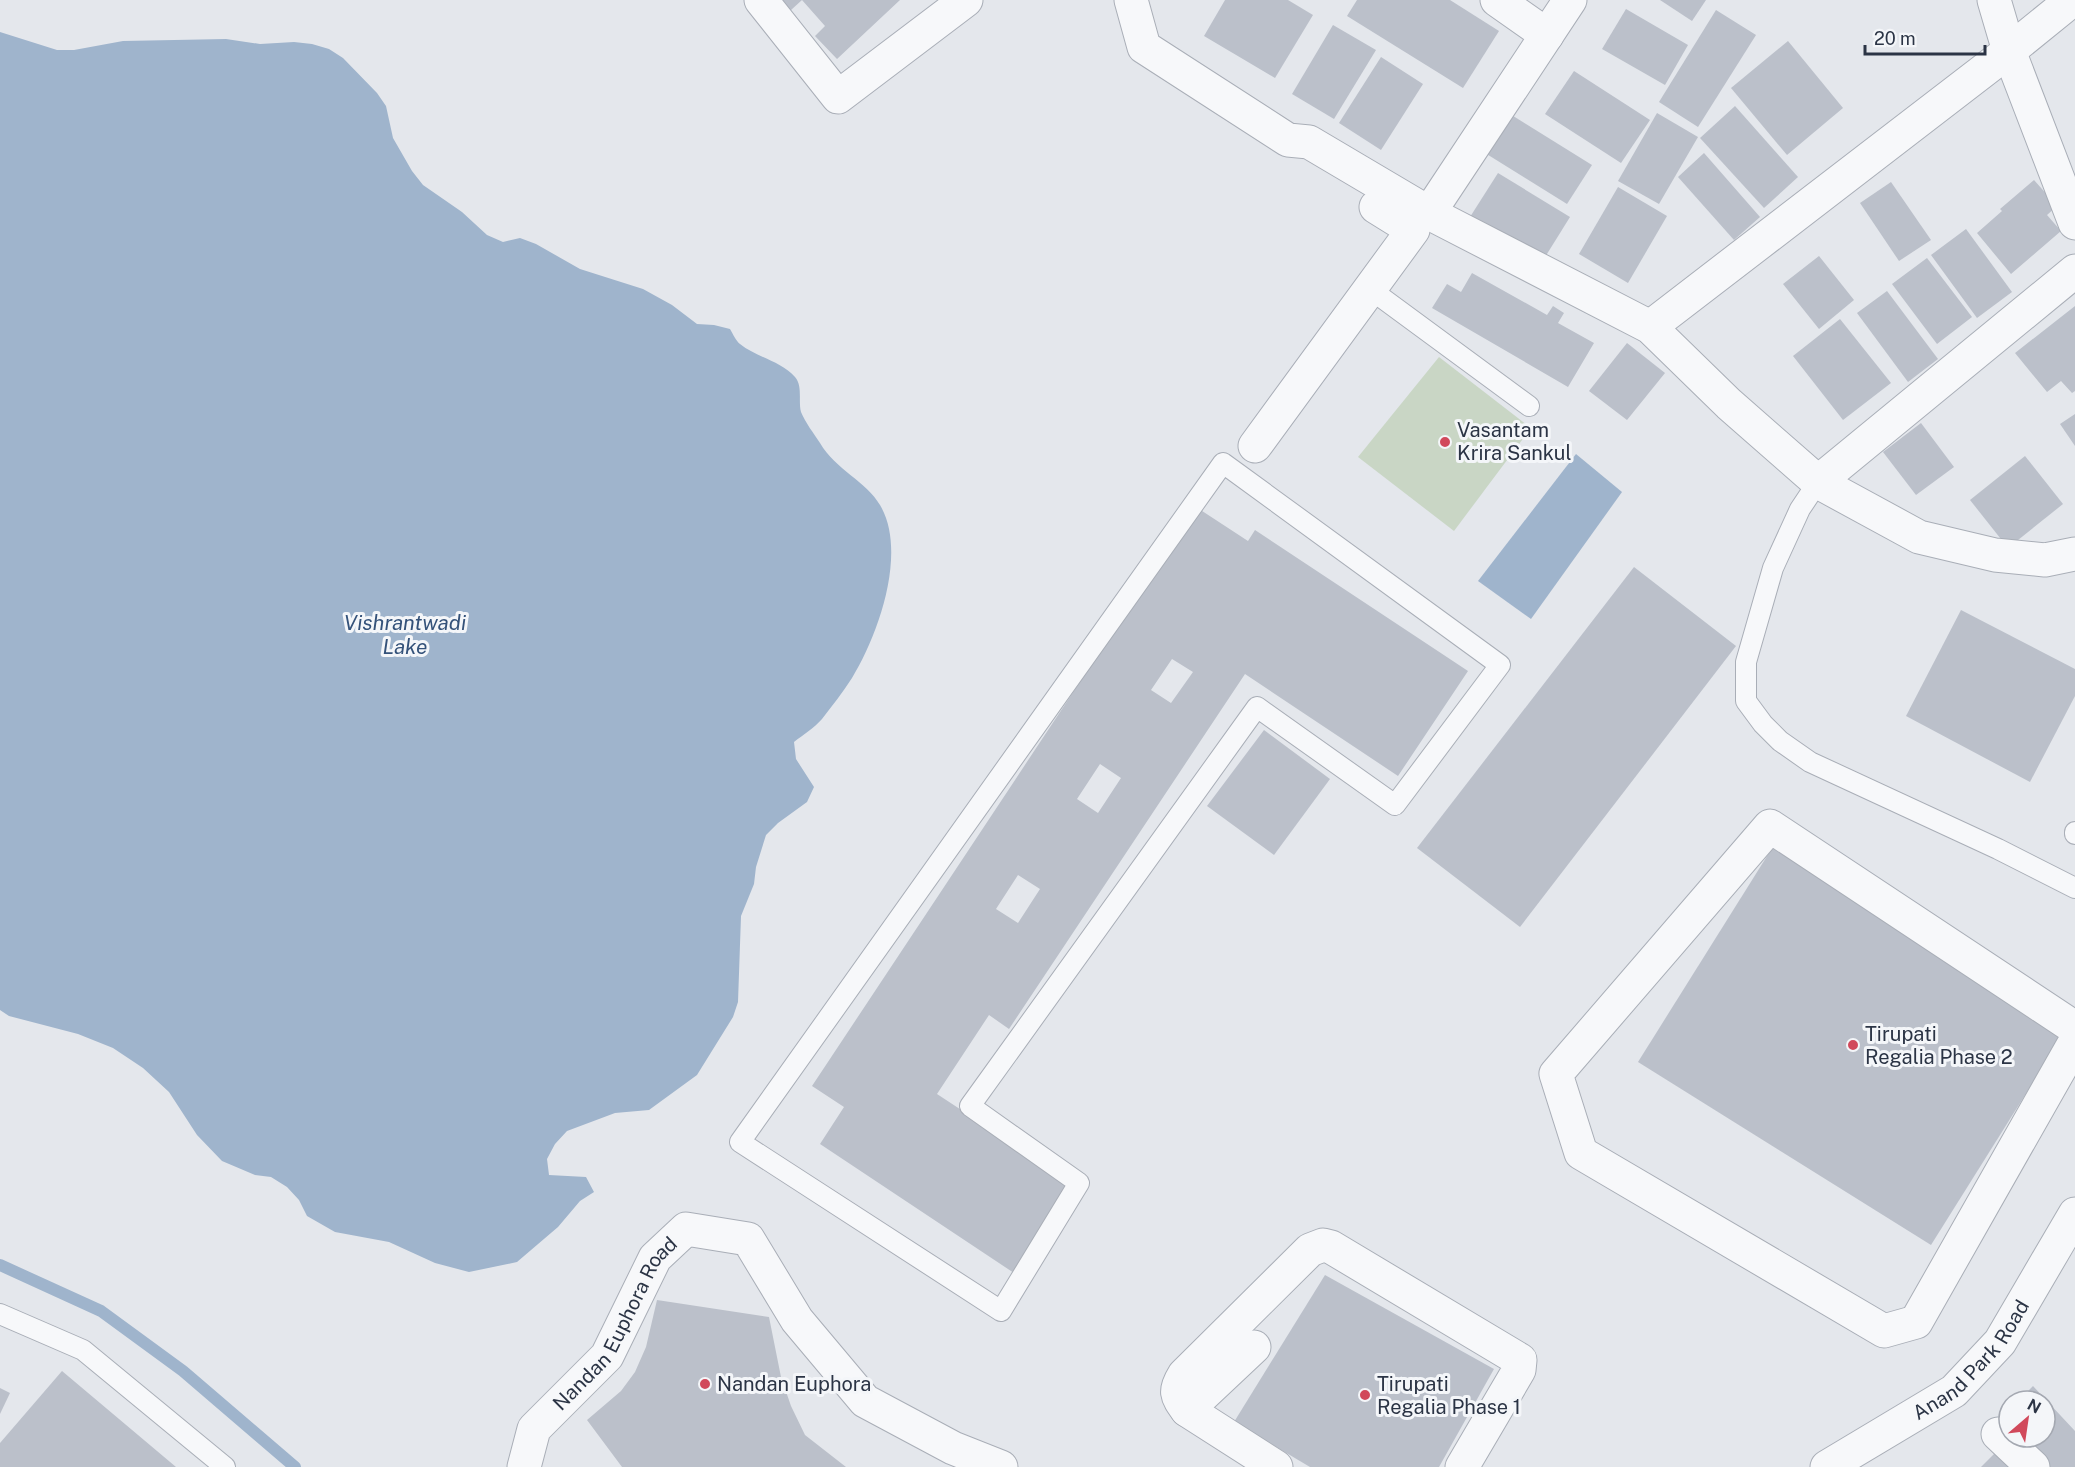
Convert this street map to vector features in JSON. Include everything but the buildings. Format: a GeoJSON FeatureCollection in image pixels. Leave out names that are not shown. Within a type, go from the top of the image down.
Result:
{"type":"FeatureCollection","features":[{"type":"Feature","properties":{"kind":"street"},"geometry":{"type":"LineString","coordinates":[[761,0],[838,97],[966,0]]}},
{"type":"Feature","properties":{"kind":"street"},"geometry":{"type":"LineString","coordinates":[[1131,0],[1144,47],[1288,140],[1309,142],[1429,213],[1650,327],[1729,404],[1818,482],[1919,537],[1995,555],[2045,560],[2075,554]]}},
{"type":"Feature","properties":{"kind":"street"},"geometry":{"type":"LineString","coordinates":[[1497,0],[1547,35]]}},
{"type":"Feature","properties":{"kind":"street"},"geometry":{"type":"LineString","coordinates":[[1429,213],[1570,0]]}},
{"type":"Feature","properties":{"kind":"street"},"geometry":{"type":"LineString","coordinates":[[1995,0],[2009,51],[2075,223]]}},
{"type":"Feature","properties":{"kind":"street"},"geometry":{"type":"LineString","coordinates":[[1650,327],[2072,0]]}},
{"type":"Feature","properties":{"kind":"street"},"geometry":{"type":"LineString","coordinates":[[1255,446],[1413,230],[1298,158],[1288,140]]}},
{"type":"Feature","properties":{"kind":"street"},"geometry":{"type":"LineString","coordinates":[[1818,482],[2075,271]]}},
{"type":"Feature","properties":{"kind":"street"},"geometry":{"type":"LineString","coordinates":[[2075,1028],[1770,826],[1556,1074],[1581,1153],[1884,1331],[1916,1322],[2075,1041]]}},
{"type":"Feature","properties":{"kind":"street","name":"Anand Park Road"},"geometry":{"type":"LineString","coordinates":[[1827,1467],[1954,1391],[2000,1342],[2075,1214]]}},
{"type":"Feature","properties":{"kind":"street","name":"Nandan Euphora Road"},"geometry":{"type":"LineString","coordinates":[[524,1467],[534,1429],[607,1356],[655,1258],[686,1229],[748,1239],[797,1320],[865,1401],[952,1448],[1001,1467]]}},
{"type":"Feature","properties":{"kind":"street"},"geometry":{"type":"LineString","coordinates":[[1276,1467],[1186,1410],[1177,1397],[1178,1385],[1184,1376],[1310,1250],[1323,1245],[1330,1247],[1520,1360],[1520,1370],[1462,1467]]}},
{"type":"Feature","properties":{"kind":"street"},"geometry":{"type":"LineString","coordinates":[[1186,1410],[1254,1347]]}},
{"type":"Feature","properties":{"kind":"street"},"geometry":{"type":"LineString","coordinates":[[2014,1449],[2033,1467]]}},
{"type":"Feature","properties":{"kind":"lane"},"geometry":{"type":"LineString","coordinates":[[1370,289],[1529,406]]}},
{"type":"Feature","properties":{"kind":"lane"},"geometry":{"type":"LineString","coordinates":[[1234,472],[1255,446]]}},
{"type":"Feature","properties":{"kind":"lane"},"geometry":{"type":"LineString","coordinates":[[1223,464],[1234,472],[1500,665],[1395,805],[1257,707],[970,1106],[1079,1183],[1000,1311],[740,1142],[1223,464]]}},
{"type":"Feature","properties":{"kind":"lane"},"geometry":{"type":"LineString","coordinates":[[1818,482],[1800,509],[1773,568],[1746,662],[1746,701],[1763,724],[1780,741],[1810,762],[1987,844],[2075,888]]}},
{"type":"Feature","properties":{"kind":"lane"},"geometry":{"type":"LineString","coordinates":[[0,1314],[83,1350],[225,1467]]}},
{"type":"Feature","properties":{"kind":"green space","name":"Vasantam Krira Sankul"},"geometry":{"type":"Polygon","coordinates":[[[1439,357],[1531,428],[1454,531],[1358,457],[1439,357]]]}},
{"type":"Feature","properties":{"kind":"water","name":"Vishrantwadi Lake"},"geometry":{"type":"Polygon","coordinates":[[[0,32],[57,50],[74,50],[123,41],[226,39],[260,44],[294,42],[329,49],[343,58],[377,93],[386,106],[393,138],[423,185],[462,212],[487,235],[503,242],[520,238],[536,244],[580,269],[643,289],[672,305],[697,324],[730,329],[740,344],[776,363],[795,377],[800,389],[801,412],[812,432],[834,461],[874,497],[888,524],[891,546],[890,569],[880,617],[871,640],[849,683],[822,719],[794,742],[796,759],[814,787],[807,802],[778,823],[766,835],[756,867],[754,884],[741,916],[738,1002],[733,1017],[697,1075],[649,1110],[615,1113],[567,1131],[555,1144],[547,1159],[549,1175],[586,1177],[594,1192],[580,1201],[558,1227],[517,1262],[469,1272],[435,1263],[389,1242],[335,1232],[307,1216],[299,1200],[287,1187],[271,1177],[255,1175],[222,1161],[197,1135],[169,1092],[143,1068],[113,1048],[78,1034],[9,1016],[0,1010],[0,32]]]}},
{"type":"Feature","properties":{"kind":"water"},"geometry":{"type":"Polygon","coordinates":[[[1576,454],[1622,492],[1531,619],[1478,581],[1576,454]]]}},
{"type":"Feature","properties":{"kind":"waterway"},"geometry":{"type":"LineString","coordinates":[[0,1265],[101,1311],[183,1371],[295,1467]]}},
{"type":"Feature","properties":{"kind":"place","name":"Vasantam Krira Sankul"},"geometry":{"type":"Point","coordinates":[1445,442]}},
{"type":"Feature","properties":{"kind":"place","name":"Tirupati Regalia Phase 2"},"geometry":{"type":"Point","coordinates":[1853,1045]}},
{"type":"Feature","properties":{"kind":"place","name":"Nandan Euphora"},"geometry":{"type":"Point","coordinates":[705,1384]}},
{"type":"Feature","properties":{"kind":"place","name":"Tirupati Regalia Phase 1"},"geometry":{"type":"Point","coordinates":[1365,1395]}}]}
